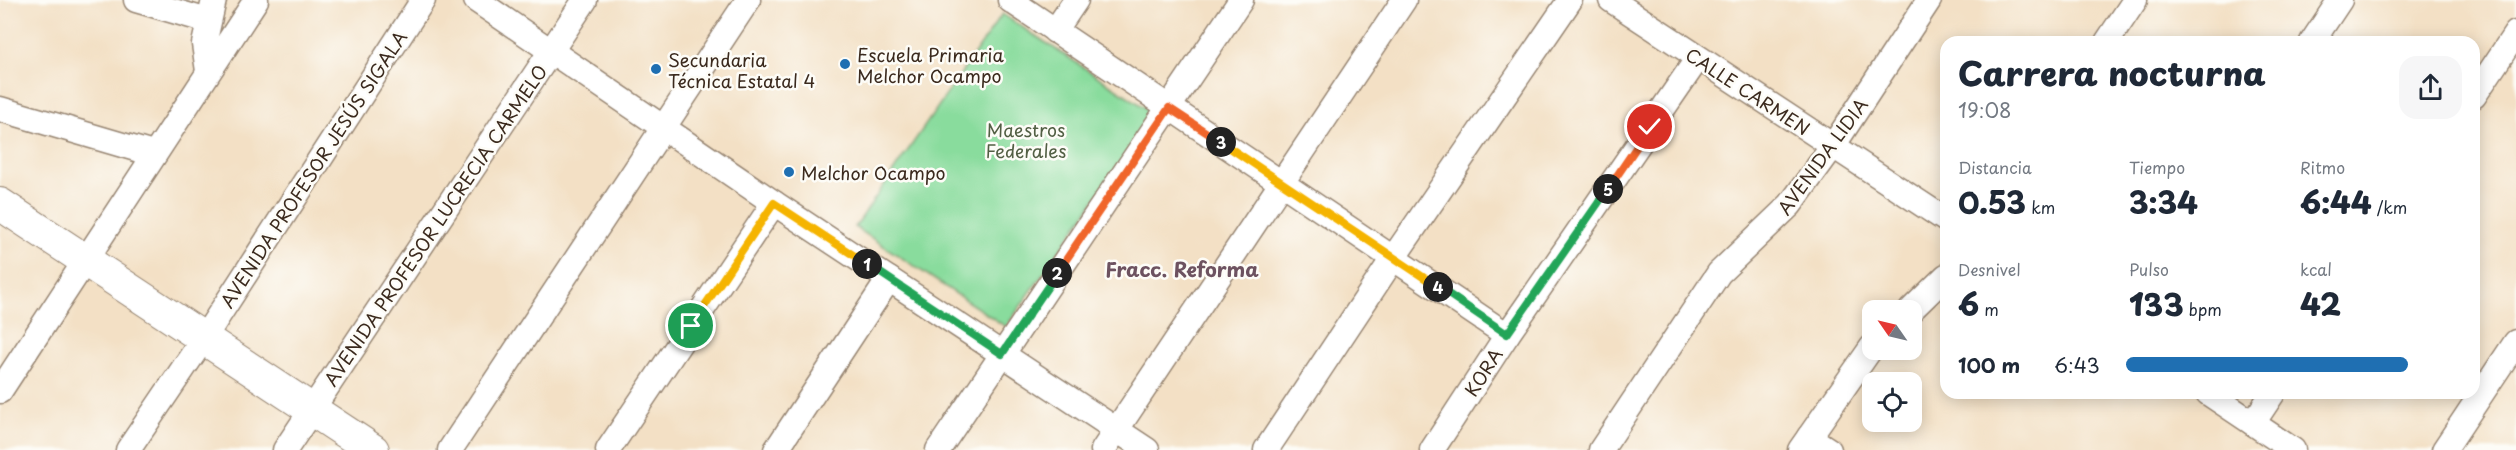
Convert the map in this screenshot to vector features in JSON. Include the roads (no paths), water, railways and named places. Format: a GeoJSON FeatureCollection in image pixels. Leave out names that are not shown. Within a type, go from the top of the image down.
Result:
{"type":"FeatureCollection","features":[{"type":"Feature","properties":{"kind":"main road"},"geometry":{"type":"LineString","coordinates":[[0,204],[373,450]]}},
{"type":"Feature","properties":{"kind":"street"},"geometry":{"type":"LineString","coordinates":[[136,0],[211,10],[204,44],[208,71]]}},
{"type":"Feature","properties":{"kind":"street"},"geometry":{"type":"LineString","coordinates":[[0,390],[256,0]]}},
{"type":"Feature","properties":{"kind":"street","name":"AVENIDA PROFESOR JESÚS SIGALA"},"geometry":{"type":"LineString","coordinates":[[128,450],[204,338],[423,0]]}},
{"type":"Feature","properties":{"kind":"street"},"geometry":{"type":"LineString","coordinates":[[476,0],[774,203],[1147,450]]}},
{"type":"Feature","properties":{"kind":"street","name":"AVENIDA PROFESOR LUCRECIA CARMELO"},"geometry":{"type":"LineString","coordinates":[[285,450],[585,0]]}},
{"type":"Feature","properties":{"kind":"street"},"geometry":{"type":"LineString","coordinates":[[450,450],[748,0]]}},
{"type":"Feature","properties":{"kind":"street"},"geometry":{"type":"LineString","coordinates":[[1010,0],[1507,334]]}},
{"type":"Feature","properties":{"kind":"street"},"geometry":{"type":"LineString","coordinates":[[1055,31],[1076,0]]}},
{"type":"Feature","properties":{"kind":"street"},"geometry":{"type":"LineString","coordinates":[[938,450],[1241,0]]}},
{"type":"Feature","properties":{"kind":"street"},"geometry":{"type":"LineString","coordinates":[[1103,450],[1404,0]]}},
{"type":"Feature","properties":{"kind":"street"},"geometry":{"type":"LineString","coordinates":[[1266,450],[1394,257],[1570,0]]}},
{"type":"Feature","properties":{"kind":"street","name":"CALLE CARMEN"},"geometry":{"type":"LineString","coordinates":[[1611,0],[1940,216]]}},
{"type":"Feature","properties":{"kind":"street"},"geometry":{"type":"LineString","coordinates":[[2111,36],[2135,0]]}},
{"type":"Feature","properties":{"kind":"street"},"geometry":{"type":"LineString","coordinates":[[2316,36],[2340,0]]}},
{"type":"Feature","properties":{"kind":"street","name":"AVENIDA LIDIA"},"geometry":{"type":"LineString","coordinates":[[1601,450],[1719,273],[1790,205],[1833,146],[1924,2]]}},
{"type":"Feature","properties":{"kind":"street"},"geometry":{"type":"LineString","coordinates":[[2480,87],[2516,33]]}},
{"type":"Feature","properties":{"kind":"street","name":"KORA"},"geometry":{"type":"LineString","coordinates":[[1432,450],[1507,334],[1698,58]]}},
{"type":"Feature","properties":{"kind":"street"},"geometry":{"type":"LineString","coordinates":[[1,111],[153,154]]}},
{"type":"Feature","properties":{"kind":"street"},"geometry":{"type":"LineString","coordinates":[[608,450],[774,203]]}},
{"type":"Feature","properties":{"kind":"street"},"geometry":{"type":"LineString","coordinates":[[776,450],[889,279]]}},
{"type":"Feature","properties":{"kind":"street"},"geometry":{"type":"LineString","coordinates":[[1921,300],[1940,282]]}},
{"type":"Feature","properties":{"kind":"street"},"geometry":{"type":"LineString","coordinates":[[2480,396],[2516,342]]}},
{"type":"Feature","properties":{"kind":"street"},"geometry":{"type":"LineString","coordinates":[[1829,450],[1804,443],[1863,360]]}},
{"type":"Feature","properties":{"kind":"street"},"geometry":{"type":"LineString","coordinates":[[2217,399],[2293,450]]}},
{"type":"Feature","properties":{"kind":"street"},"geometry":{"type":"LineString","coordinates":[[2253,423],[2269,399]]}},
{"type":"Feature","properties":{"kind":"street"},"geometry":{"type":"LineString","coordinates":[[2444,450],[2478,399]]}},
{"type":"Feature","properties":{"kind":"place","name":"Escuela Primaria Melchor Ocampo"},"geometry":{"type":"Point","coordinates":[845,64]}},
{"type":"Feature","properties":{"kind":"place","name":"Secundaria Técnica Estatal 4"},"geometry":{"type":"Point","coordinates":[656,69]}},
{"type":"Feature","properties":{"kind":"place","name":"Melchor Ocampo"},"geometry":{"type":"Point","coordinates":[789,172]}},
{"type":"Feature","properties":{"kind":"district","name":"Fracc. Reforma"},"geometry":{"type":"Point","coordinates":[1182,269]}},
{"type":"Feature","properties":{"kind":"park label","name":"Maestros Federales"},"geometry":{"type":"Point","coordinates":[1026,139]}}]}
